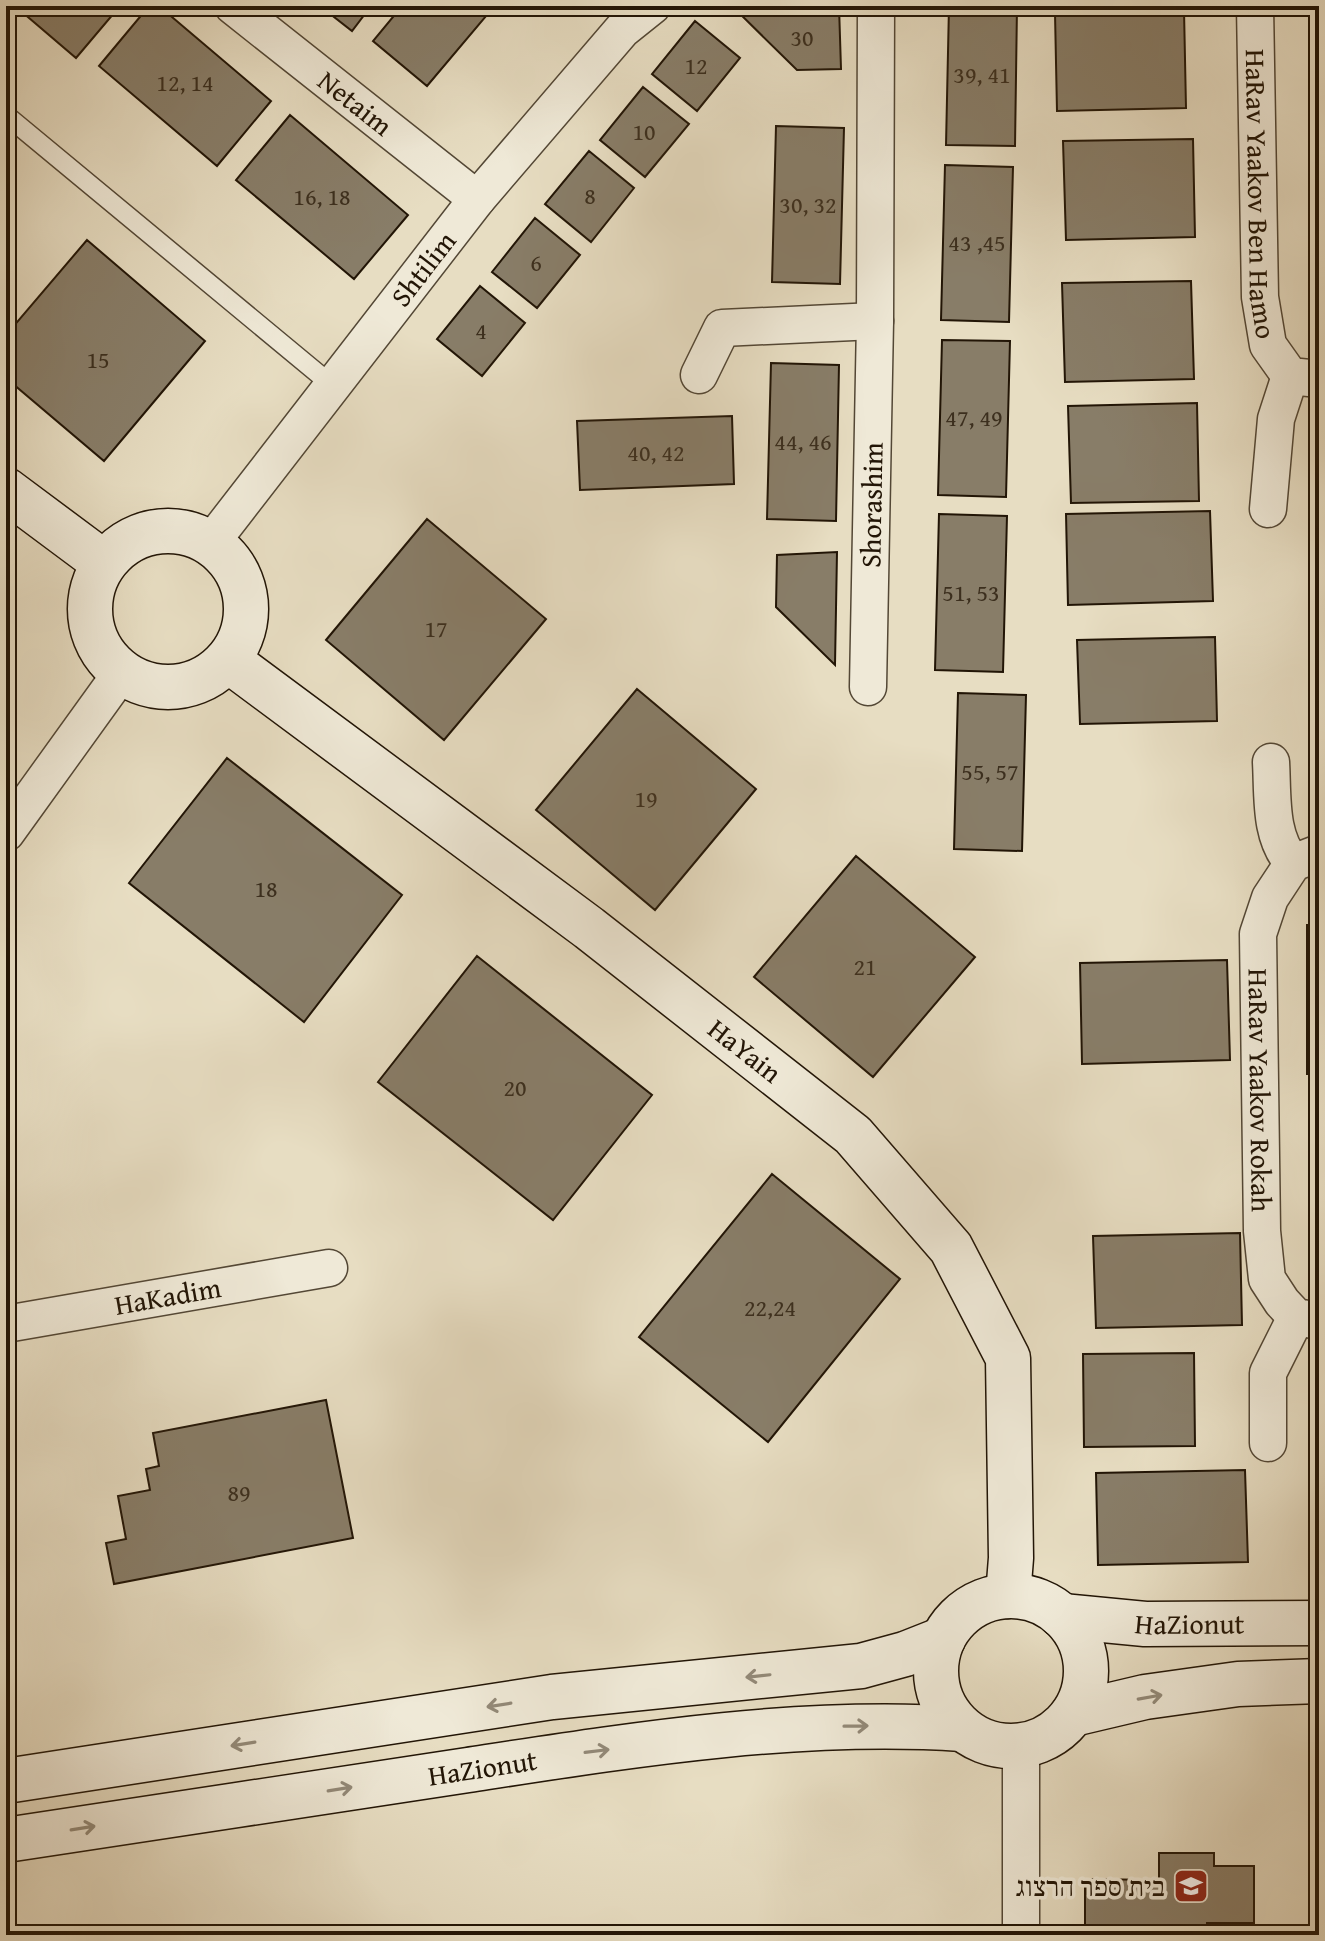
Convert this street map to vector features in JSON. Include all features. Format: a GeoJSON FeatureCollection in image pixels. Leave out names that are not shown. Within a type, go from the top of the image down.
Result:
{"type":"FeatureCollection","features":[{"type":"Feature","properties":{"kind":"street","name":"Netaim"},"geometry":{"type":"LineString","coordinates":[[233,6],[477,199]]}},
{"type":"Feature","properties":{"kind":"street","name":"Shtilim"},"geometry":{"type":"LineString","coordinates":[[210,544],[477,199],[622,30],[652,6]]}},
{"type":"Feature","properties":{"kind":"street","name":"Shorashim"},"geometry":{"type":"LineString","coordinates":[[868,687],[875,321],[876,6]]}},
{"type":"Feature","properties":{"kind":"street","name":"HaRav Yaakov Ben Hamo"},"geometry":{"type":"LineString","coordinates":[[1255,6],[1260,297],[1268,345],[1304,377],[1276,419],[1268,509]]}},
{"type":"Feature","properties":{"kind":"street"},"geometry":{"type":"LineString","coordinates":[[699,375],[722,328],[875,321]]}},
{"type":"Feature","properties":{"kind":"street"},"geometry":{"type":"LineString","coordinates":[[6,490],[104,563]]}},
{"type":"Feature","properties":{"kind":"street"},"geometry":{"type":"LineString","coordinates":[[154,532],[183,533],[210,544],[230,561],[242,585],[246,611],[241,636],[228,660],[211,675],[190,685],[166,688],[142,683],[122,672],[101,650],[90,621],[90,601],[104,563],[134,538],[154,532]]}},
{"type":"Feature","properties":{"kind":"street","name":"HaYain"},"geometry":{"type":"LineString","coordinates":[[228,660],[589,928],[853,1135],[951,1248],[1008,1358],[1011,1558],[1008,1596]]}},
{"type":"Feature","properties":{"kind":"street"},"geometry":{"type":"LineString","coordinates":[[6,833],[122,672]]}},
{"type":"Feature","properties":{"kind":"street","name":"HaRav Yaakov Rokah"},"geometry":{"type":"LineString","coordinates":[[1268,1443],[1268,1373],[1308,1319],[1282,1302],[1267,1279],[1263,1243],[1258,934],[1270,898],[1306,858],[1281,850],[1275,822],[1271,762]]}},
{"type":"Feature","properties":{"kind":"street","name":"HaKadim"},"geometry":{"type":"LineString","coordinates":[[6,1324],[329,1268]]}},
{"type":"Feature","properties":{"kind":"street"},"geometry":{"type":"LineString","coordinates":[[1008,1596],[1037,1601],[1062,1616],[1083,1649],[1086,1672],[1082,1695],[1073,1714],[1059,1729],[1041,1740],[1021,1746],[1001,1746],[980,1740],[962,1729],[948,1713],[939,1694],[936,1677],[937,1658],[943,1639],[954,1622],[969,1608],[988,1599],[1008,1596]]}},
{"type":"Feature","properties":{"kind":"street","name":"HaZionut"},"geometry":{"type":"LineString","coordinates":[[1062,1616],[1145,1624],[1319,1623]]}},
{"type":"Feature","properties":{"kind":"street","name":"HaZionut"},"geometry":{"type":"LineString","coordinates":[[6,1781],[552,1697],[861,1666],[943,1639]]}},
{"type":"Feature","properties":{"kind":"street"},"geometry":{"type":"LineString","coordinates":[[1073,1714],[1145,1697],[1238,1684],[1319,1681]]}},
{"type":"Feature","properties":{"kind":"street","name":"HaZionut"},"geometry":{"type":"LineString","coordinates":[[6,1840],[590,1752],[800,1728],[908,1725],[962,1729]]}},
{"type":"Feature","properties":{"kind":"street"},"geometry":{"type":"LineString","coordinates":[[1021,1746],[1021,1935]]}},
{"type":"Feature","properties":{"kind":"lane"},"geometry":{"type":"LineString","coordinates":[[6,115],[333,386]]}},
{"type":"Feature","properties":{"kind":"building"},"geometry":{"type":"Polygon","coordinates":[[[15,6],[120,6],[76,58],[15,6]]]}},
{"type":"Feature","properties":{"kind":"building"},"geometry":{"type":"Polygon","coordinates":[[[149,6],[159,6],[271,101],[217,166],[99,66],[149,6]]]}},
{"type":"Feature","properties":{"kind":"building"},"geometry":{"type":"Polygon","coordinates":[[[320,6],[371,6],[352,31],[320,6]]]}},
{"type":"Feature","properties":{"kind":"building"},"geometry":{"type":"Polygon","coordinates":[[[402,6],[476,6],[487,15],[427,86],[373,41],[402,6]]]}},
{"type":"Feature","properties":{"kind":"building"},"geometry":{"type":"Polygon","coordinates":[[[732,6],[839,6],[841,69],[797,70],[732,6]]]}},
{"type":"Feature","properties":{"kind":"building"},"geometry":{"type":"Polygon","coordinates":[[[949,6],[1017,6],[1015,146],[946,145],[949,6]]]}},
{"type":"Feature","properties":{"kind":"building"},"geometry":{"type":"Polygon","coordinates":[[[1184,10],[1186,108],[1057,111],[1055,13],[1184,10]]]}},
{"type":"Feature","properties":{"kind":"building"},"geometry":{"type":"Polygon","coordinates":[[[695,21],[740,58],[697,111],[652,74],[695,21]]]}},
{"type":"Feature","properties":{"kind":"building"},"geometry":{"type":"Polygon","coordinates":[[[643,87],[689,124],[645,177],[600,140],[643,87]]]}},
{"type":"Feature","properties":{"kind":"building"},"geometry":{"type":"Polygon","coordinates":[[[290,115],[408,215],[354,279],[236,180],[290,115]]]}},
{"type":"Feature","properties":{"kind":"building"},"geometry":{"type":"Polygon","coordinates":[[[776,126],[844,128],[840,284],[772,282],[776,126]]]}},
{"type":"Feature","properties":{"kind":"building"},"geometry":{"type":"Polygon","coordinates":[[[1193,139],[1195,237],[1066,240],[1063,141],[1193,139]]]}},
{"type":"Feature","properties":{"kind":"building"},"geometry":{"type":"Polygon","coordinates":[[[589,151],[634,188],[591,242],[545,204],[589,151]]]}},
{"type":"Feature","properties":{"kind":"building"},"geometry":{"type":"Polygon","coordinates":[[[945,165],[1013,167],[1009,322],[941,320],[945,165]]]}},
{"type":"Feature","properties":{"kind":"building"},"geometry":{"type":"Polygon","coordinates":[[[535,218],[580,255],[537,308],[492,272],[535,218]]]}},
{"type":"Feature","properties":{"kind":"building"},"geometry":{"type":"Polygon","coordinates":[[[87,240],[205,341],[104,461],[6,378],[6,335],[87,240]]]}},
{"type":"Feature","properties":{"kind":"building"},"geometry":{"type":"Polygon","coordinates":[[[1191,281],[1194,379],[1065,382],[1062,283],[1191,281]]]}},
{"type":"Feature","properties":{"kind":"building"},"geometry":{"type":"Polygon","coordinates":[[[480,286],[525,323],[482,376],[437,339],[480,286]]]}},
{"type":"Feature","properties":{"kind":"building"},"geometry":{"type":"Polygon","coordinates":[[[942,340],[1010,341],[1006,497],[938,495],[942,340]]]}},
{"type":"Feature","properties":{"kind":"building"},"geometry":{"type":"Polygon","coordinates":[[[771,363],[839,365],[836,521],[767,519],[771,363]]]}},
{"type":"Feature","properties":{"kind":"building"},"geometry":{"type":"Polygon","coordinates":[[[1197,403],[1199,501],[1071,503],[1068,406],[1197,403]]]}},
{"type":"Feature","properties":{"kind":"building"},"geometry":{"type":"Polygon","coordinates":[[[732,416],[734,484],[580,490],[577,421],[732,416]]]}},
{"type":"Feature","properties":{"kind":"building"},"geometry":{"type":"Polygon","coordinates":[[[1210,511],[1213,601],[1068,605],[1066,514],[1210,511]]]}},
{"type":"Feature","properties":{"kind":"building"},"geometry":{"type":"Polygon","coordinates":[[[939,514],[1007,516],[1003,672],[935,670],[939,514]]]}},
{"type":"Feature","properties":{"kind":"building"},"geometry":{"type":"Polygon","coordinates":[[[427,519],[546,619],[444,740],[326,640],[427,519]]]}},
{"type":"Feature","properties":{"kind":"building"},"geometry":{"type":"Polygon","coordinates":[[[837,552],[835,665],[776,607],[777,555],[837,552]]]}},
{"type":"Feature","properties":{"kind":"building"},"geometry":{"type":"Polygon","coordinates":[[[1215,637],[1217,721],[1080,724],[1077,640],[1215,637]]]}},
{"type":"Feature","properties":{"kind":"building"},"geometry":{"type":"Polygon","coordinates":[[[1311,642],[1319,642],[1319,793],[1315,794],[1311,642]]]}},
{"type":"Feature","properties":{"kind":"building"},"geometry":{"type":"Polygon","coordinates":[[[637,689],[756,789],[655,910],[536,810],[637,689]]]}},
{"type":"Feature","properties":{"kind":"building"},"geometry":{"type":"Polygon","coordinates":[[[958,693],[1026,695],[1022,851],[954,849],[958,693]]]}},
{"type":"Feature","properties":{"kind":"building"},"geometry":{"type":"Polygon","coordinates":[[[227,758],[402,895],[304,1022],[129,883],[227,758]]]}},
{"type":"Feature","properties":{"kind":"building"},"geometry":{"type":"Polygon","coordinates":[[[856,856],[975,957],[873,1077],[754,977],[856,856]]]}},
{"type":"Feature","properties":{"kind":"building"},"geometry":{"type":"Polygon","coordinates":[[[1307,925],[1319,925],[1319,1074],[1307,1074],[1307,925]]]}},
{"type":"Feature","properties":{"kind":"building"},"geometry":{"type":"Polygon","coordinates":[[[477,956],[652,1095],[553,1220],[378,1082],[477,956]]]}},
{"type":"Feature","properties":{"kind":"building"},"geometry":{"type":"Polygon","coordinates":[[[1227,960],[1230,1060],[1082,1064],[1080,963],[1227,960]]]}},
{"type":"Feature","properties":{"kind":"building"},"geometry":{"type":"Polygon","coordinates":[[[772,1174],[900,1279],[768,1442],[639,1337],[772,1174]]]}},
{"type":"Feature","properties":{"kind":"building"},"geometry":{"type":"Polygon","coordinates":[[[1240,1233],[1242,1325],[1096,1328],[1093,1236],[1240,1233]]]}},
{"type":"Feature","properties":{"kind":"building"},"geometry":{"type":"Polygon","coordinates":[[[1194,1353],[1195,1446],[1084,1447],[1083,1354],[1194,1353]]]}},
{"type":"Feature","properties":{"kind":"building"},"geometry":{"type":"Polygon","coordinates":[[[326,1400],[353,1538],[114,1584],[106,1543],[126,1539],[118,1496],[150,1490],[146,1469],[159,1466],[153,1433],[326,1400]]]}},
{"type":"Feature","properties":{"kind":"building"},"geometry":{"type":"Polygon","coordinates":[[[1245,1470],[1248,1562],[1098,1565],[1096,1473],[1245,1470]]]}},
{"type":"Feature","properties":{"kind":"building"},"geometry":{"type":"Polygon","coordinates":[[[1159,1853],[1214,1853],[1214,1866],[1254,1866],[1254,1923],[1207,1923],[1207,1935],[1085,1935],[1085,1879],[1159,1880],[1159,1853]]]}},
{"type":"Feature","properties":{"kind":"place","name":"בית ספר הרצוג"},"geometry":{"type":"Point","coordinates":[1191,1886]}}]}
